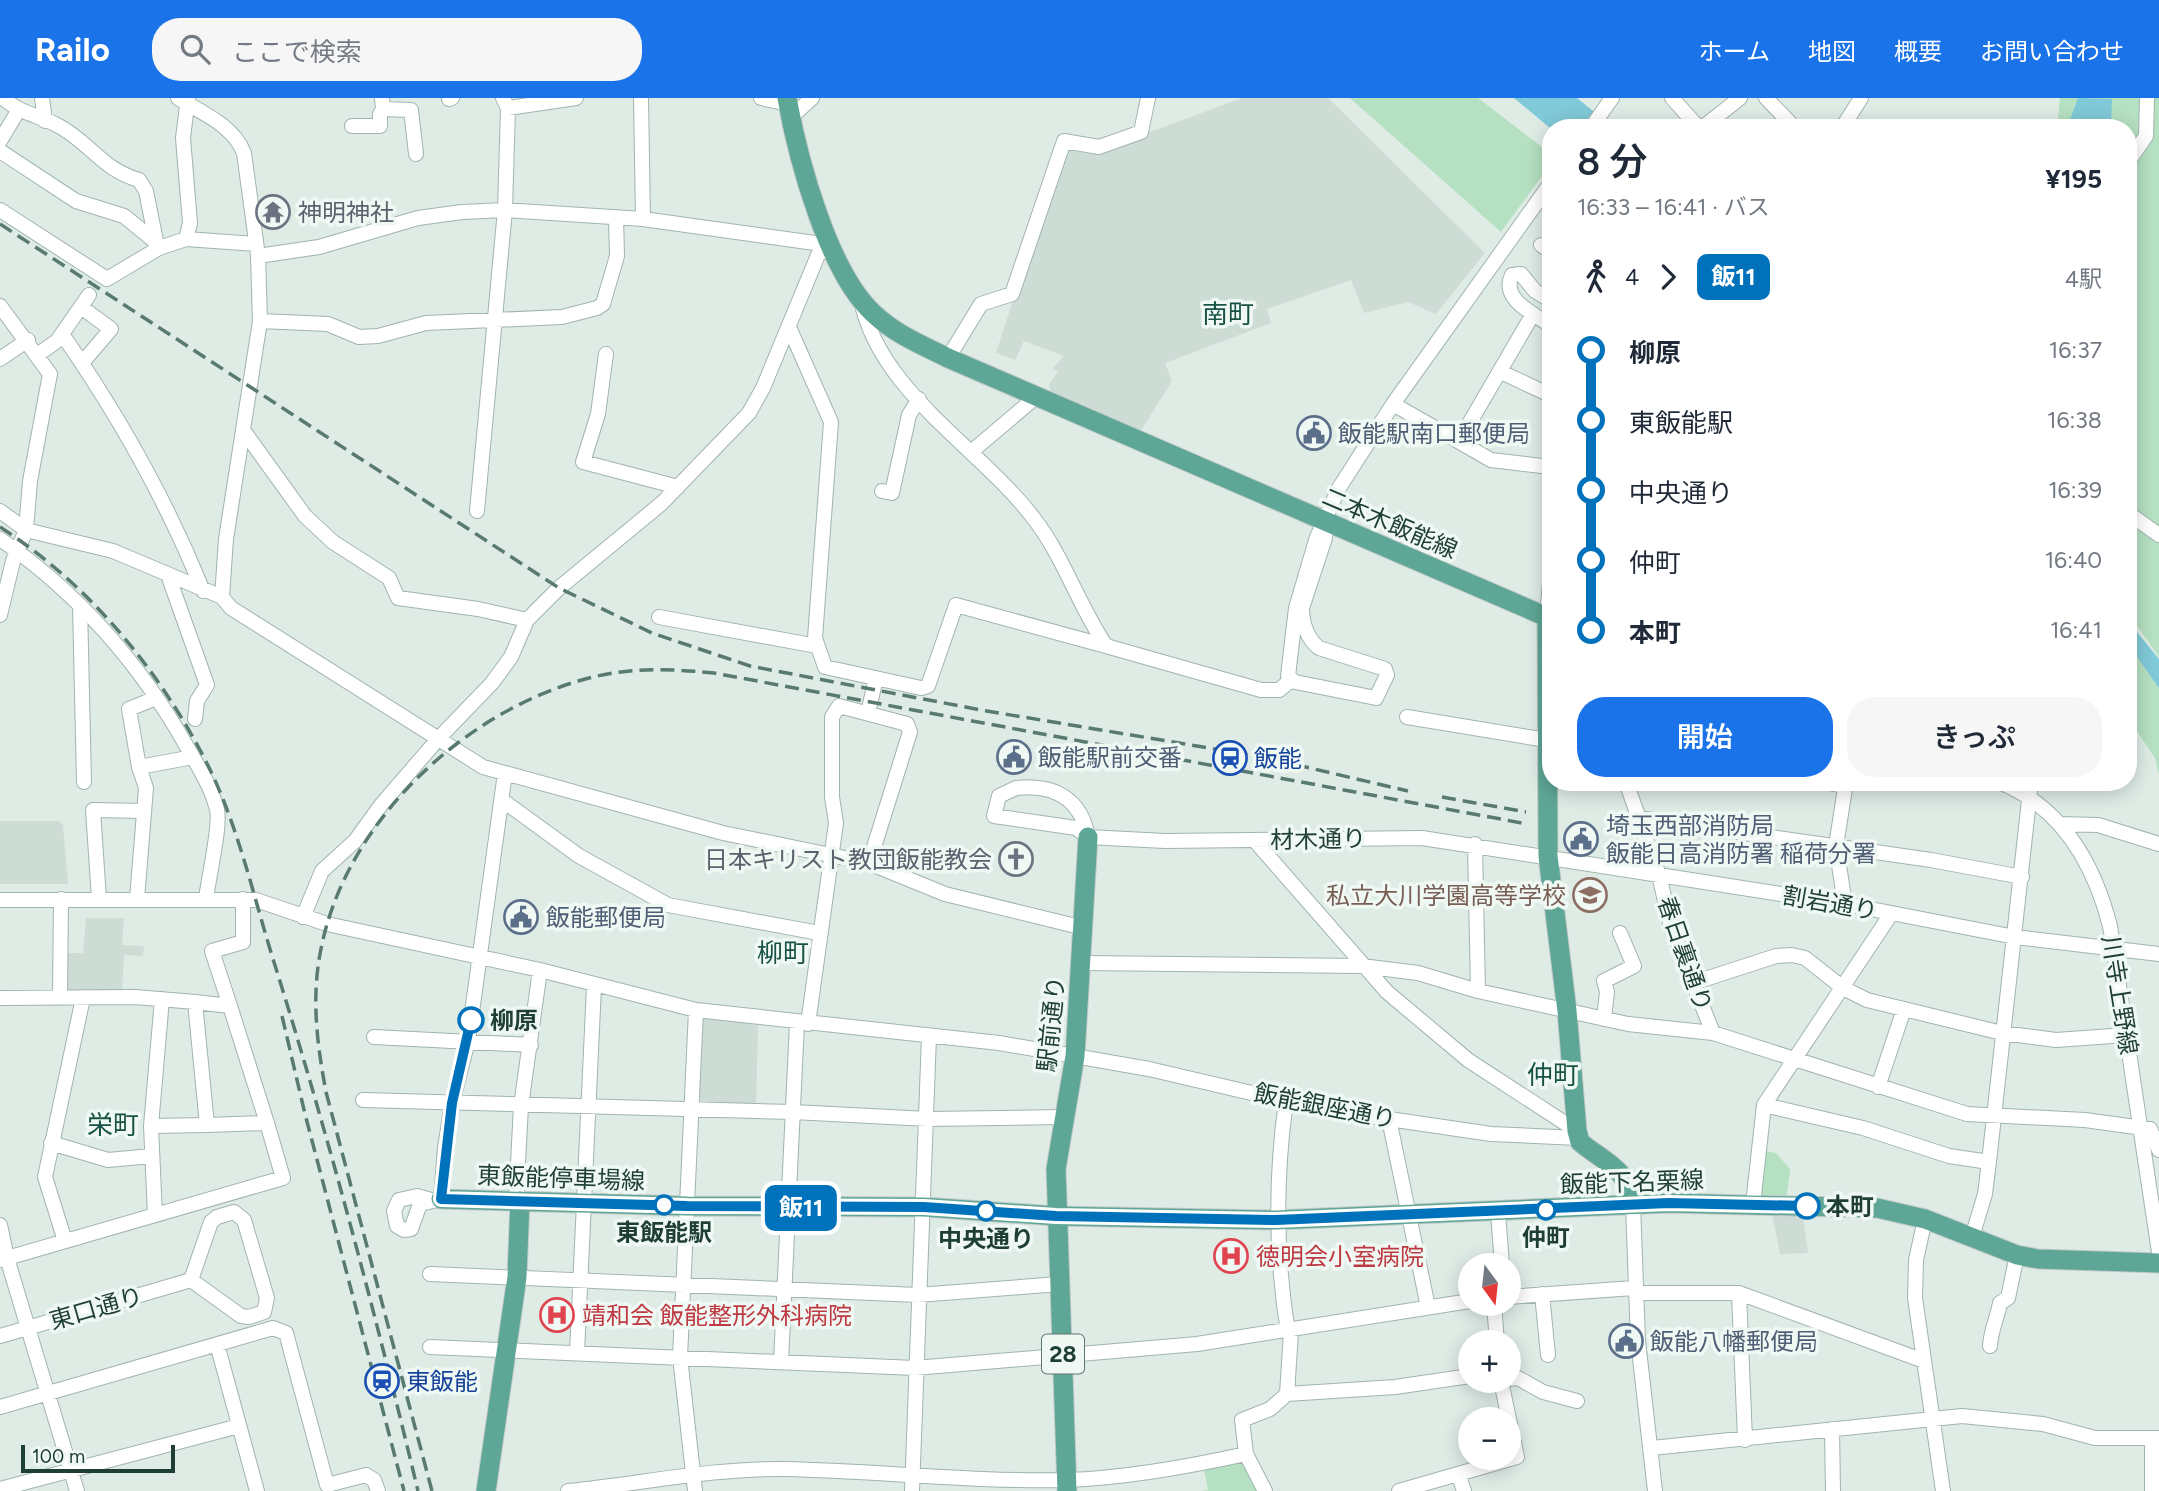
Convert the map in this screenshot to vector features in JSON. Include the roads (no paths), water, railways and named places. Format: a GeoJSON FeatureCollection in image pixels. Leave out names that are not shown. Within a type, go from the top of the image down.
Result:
{"type":"FeatureCollection","features":[{"type":"Feature","properties":{"kind":"main road","name":"二本木飯能線"},"geometry":{"type":"LineString","coordinates":[[788,106],[829,245],[846,281],[861,300],[888,325],[948,358],[1036,397],[1542,614]]}},
{"type":"Feature","properties":{"kind":"main road"},"geometry":{"type":"LineString","coordinates":[[1548,791],[1548,856],[1567,1011],[1578,1135],[1613,1163],[1627,1183],[1633,1205]]}},
{"type":"Feature","properties":{"kind":"main road","name":"駅前通り"},"geometry":{"type":"LineString","coordinates":[[1056,1216],[1056,1169],[1075,1056],[1088,837]]}},
{"type":"Feature","properties":{"kind":"main road","name":"東飯能停車場線"},"geometry":{"type":"LineString","coordinates":[[436,1200],[789,1208],[924,1207],[1056,1216]]}},
{"type":"Feature","properties":{"kind":"main road"},"geometry":{"type":"LineString","coordinates":[[486,1491],[517,1277],[518,1201]]}},
{"type":"Feature","properties":{"kind":"main road","name":"飯能下名栗線"},"geometry":{"type":"LineString","coordinates":[[1056,1216],[1276,1220],[1409,1212],[1498,1213],[1633,1205],[1753,1204],[1877,1208],[1925,1219],[2017,1255],[2062,1261],[2159,1263]]}},
{"type":"Feature","properties":{"kind":"main road","name":"28"},"geometry":{"type":"LineString","coordinates":[[1056,1216],[1067,1485]]}},
{"type":"Feature","properties":{"kind":"street"},"geometry":{"type":"LineString","coordinates":[[3,98],[18,111],[44,121],[80,141],[110,169],[139,180],[146,191],[157,244]]}},
{"type":"Feature","properties":{"kind":"street"},"geometry":{"type":"LineString","coordinates":[[42,98],[44,121]]}},
{"type":"Feature","properties":{"kind":"street"},"geometry":{"type":"LineString","coordinates":[[477,511],[505,210],[506,103],[576,98]]}},
{"type":"Feature","properties":{"kind":"street"},"geometry":{"type":"LineString","coordinates":[[641,98],[643,219]]}},
{"type":"Feature","properties":{"kind":"street"},"geometry":{"type":"LineString","coordinates":[[761,98],[788,106],[812,98]]}},
{"type":"Feature","properties":{"kind":"street"},"geometry":{"type":"LineString","coordinates":[[948,358],[981,304],[1012,294],[1064,141],[1099,147],[1140,132],[1148,98]]}},
{"type":"Feature","properties":{"kind":"street"},"geometry":{"type":"LineString","coordinates":[[1597,119],[1612,98]]}},
{"type":"Feature","properties":{"kind":"street"},"geometry":{"type":"LineString","coordinates":[[1672,98],[1692,119]]}},
{"type":"Feature","properties":{"kind":"street"},"geometry":{"type":"LineString","coordinates":[[1712,119],[1740,98]]}},
{"type":"Feature","properties":{"kind":"street"},"geometry":{"type":"LineString","coordinates":[[1766,98],[1787,119]]}},
{"type":"Feature","properties":{"kind":"street"},"geometry":{"type":"LineString","coordinates":[[1848,119],[1861,98]]}},
{"type":"Feature","properties":{"kind":"street"},"geometry":{"type":"LineString","coordinates":[[2137,149],[2146,136],[2147,98]]}},
{"type":"Feature","properties":{"kind":"street"},"geometry":{"type":"LineString","coordinates":[[185,100],[183,138],[190,223],[186,239]]}},
{"type":"Feature","properties":{"kind":"street"},"geometry":{"type":"LineString","coordinates":[[185,100],[222,125],[240,142],[244,153],[257,250],[260,321],[226,539],[222,597]]}},
{"type":"Feature","properties":{"kind":"street"},"geometry":{"type":"LineString","coordinates":[[352,126],[380,126],[382,103],[411,110],[416,154]]}},
{"type":"Feature","properties":{"kind":"street"},"geometry":{"type":"LineString","coordinates":[[0,141],[18,111]]}},
{"type":"Feature","properties":{"kind":"street"},"geometry":{"type":"LineString","coordinates":[[0,151],[76,201],[124,216],[157,244]]}},
{"type":"Feature","properties":{"kind":"street"},"geometry":{"type":"LineString","coordinates":[[1291,680],[1287,671],[1292,624],[1317,537],[1356,459],[1542,195]]}},
{"type":"Feature","properties":{"kind":"street"},"geometry":{"type":"LineString","coordinates":[[0,210],[107,279],[157,244],[186,239],[257,250],[319,247],[418,218],[505,210],[643,219],[829,245]]}},
{"type":"Feature","properties":{"kind":"street"},"geometry":{"type":"LineString","coordinates":[[260,321],[328,324],[359,337],[397,333],[432,322],[562,317],[600,306],[617,256],[617,217]]}},
{"type":"Feature","properties":{"kind":"street"},"geometry":{"type":"LineString","coordinates":[[303,917],[322,871],[355,841],[381,805],[438,739],[492,683],[511,657],[527,620],[559,588],[678,487],[749,413],[764,388],[818,255],[829,245]]}},
{"type":"Feature","properties":{"kind":"street"},"geometry":{"type":"LineString","coordinates":[[1542,295],[1521,274],[1512,275],[1509,288],[1513,297],[1542,320]]}},
{"type":"Feature","properties":{"kind":"street"},"geometry":{"type":"LineString","coordinates":[[861,300],[866,326],[874,344],[919,399],[1034,518],[1106,646]]}},
{"type":"Feature","properties":{"kind":"street"},"geometry":{"type":"LineString","coordinates":[[37,355],[62,334],[85,301],[111,329],[82,363]]}},
{"type":"Feature","properties":{"kind":"street"},"geometry":{"type":"LineString","coordinates":[[0,306],[28,340],[50,374],[30,481],[26,530],[10,558],[0,615]]}},
{"type":"Feature","properties":{"kind":"street"},"geometry":{"type":"LineString","coordinates":[[1459,441],[1533,314]]}},
{"type":"Feature","properties":{"kind":"street"},"geometry":{"type":"LineString","coordinates":[[789,327],[831,422],[815,638],[825,667],[921,688],[928,686],[956,605],[1261,690],[1279,690],[1291,680]]}},
{"type":"Feature","properties":{"kind":"street"},"geometry":{"type":"LineString","coordinates":[[62,334],[111,405],[156,486],[203,591]]}},
{"type":"Feature","properties":{"kind":"street"},"geometry":{"type":"LineString","coordinates":[[0,359],[28,340]]}},
{"type":"Feature","properties":{"kind":"street"},"geometry":{"type":"LineString","coordinates":[[606,354],[598,414],[583,462],[678,487]]}},
{"type":"Feature","properties":{"kind":"street"},"geometry":{"type":"LineString","coordinates":[[1501,372],[1542,391]]}},
{"type":"Feature","properties":{"kind":"street"},"geometry":{"type":"LineString","coordinates":[[971,452],[1036,397]]}},
{"type":"Feature","properties":{"kind":"street"},"geometry":{"type":"LineString","coordinates":[[882,491],[892,493],[909,415],[919,399]]}},
{"type":"Feature","properties":{"kind":"street"},"geometry":{"type":"LineString","coordinates":[[1393,404],[1491,460],[1542,466]]}},
{"type":"Feature","properties":{"kind":"street"},"geometry":{"type":"LineString","coordinates":[[243,430],[305,516],[333,542],[389,578],[398,598],[478,608],[527,620]]}},
{"type":"Feature","properties":{"kind":"street"},"geometry":{"type":"LineString","coordinates":[[0,511],[26,530],[113,551],[222,597],[231,608],[483,767],[723,833],[832,853],[869,863],[945,894],[1084,928]]}},
{"type":"Feature","properties":{"kind":"street"},"geometry":{"type":"LineString","coordinates":[[2137,519],[2159,535]]}},
{"type":"Feature","properties":{"kind":"street"},"geometry":{"type":"LineString","coordinates":[[1291,680],[1373,698],[1379,696],[1387,676],[1382,665],[1319,648],[1306,631],[1302,608],[1325,538],[1325,522]]}},
{"type":"Feature","properties":{"kind":"street"},"geometry":{"type":"LineString","coordinates":[[0,539],[10,558],[80,605],[108,634],[156,698],[193,757],[218,811],[206,899]]}},
{"type":"Feature","properties":{"kind":"street"},"geometry":{"type":"LineString","coordinates":[[168,575],[207,685],[197,701],[195,719]]}},
{"type":"Feature","properties":{"kind":"street"},"geometry":{"type":"LineString","coordinates":[[80,605],[84,782]]}},
{"type":"Feature","properties":{"kind":"street"},"geometry":{"type":"LineString","coordinates":[[659,617],[817,646]]}},
{"type":"Feature","properties":{"kind":"street"},"geometry":{"type":"LineString","coordinates":[[868,713],[876,678]]}},
{"type":"Feature","properties":{"kind":"street"},"geometry":{"type":"LineString","coordinates":[[137,899],[146,788],[139,767],[129,709],[156,698]]}},
{"type":"Feature","properties":{"kind":"street"},"geometry":{"type":"LineString","coordinates":[[781,1362],[793,1112],[802,1023],[820,933],[836,824],[832,797],[832,717],[839,706],[906,724],[910,732],[869,863]]}},
{"type":"Feature","properties":{"kind":"street"},"geometry":{"type":"LineString","coordinates":[[1407,717],[1542,742]]}},
{"type":"Feature","properties":{"kind":"street"},"geometry":{"type":"LineString","coordinates":[[139,767],[193,757]]}},
{"type":"Feature","properties":{"kind":"street"},"geometry":{"type":"LineString","coordinates":[[436,1200],[452,1103],[468,1041],[505,773]]}},
{"type":"Feature","properties":{"kind":"street","name":"材木通り"},"geometry":{"type":"LineString","coordinates":[[1088,837],[1076,805],[1059,792],[1016,788],[1006,791],[996,801],[994,816],[1076,828],[1088,837],[1165,841],[1422,838],[1548,856]]}},
{"type":"Feature","properties":{"kind":"street","name":"春日裏通り"},"geometry":{"type":"LineString","coordinates":[[1629,791],[1660,875],[1671,927],[1713,1033]]}},
{"type":"Feature","properties":{"kind":"street"},"geometry":{"type":"LineString","coordinates":[[1844,791],[1836,846],[1845,904]]}},
{"type":"Feature","properties":{"kind":"street","name":"川寺上野線"},"geometry":{"type":"LineString","coordinates":[[2015,791],[2059,824],[2077,844],[2095,876],[2113,948],[2159,1252]]}},
{"type":"Feature","properties":{"kind":"street"},"geometry":{"type":"LineString","coordinates":[[1972,1237],[1989,1163],[1995,1117],[2029,791]]}},
{"type":"Feature","properties":{"kind":"street"},"geometry":{"type":"LineString","coordinates":[[502,800],[579,856],[668,905],[820,933]]}},
{"type":"Feature","properties":{"kind":"street"},"geometry":{"type":"LineString","coordinates":[[99,899],[93,810],[144,811]]}},
{"type":"Feature","properties":{"kind":"street"},"geometry":{"type":"LineString","coordinates":[[1639,818],[1836,846],[2022,877]]}},
{"type":"Feature","properties":{"kind":"street"},"geometry":{"type":"LineString","coordinates":[[2059,824],[2098,825],[2159,844]]}},
{"type":"Feature","properties":{"kind":"street"},"geometry":{"type":"LineString","coordinates":[[1255,841],[1362,966],[1416,1018],[1468,1059],[1578,1135]]}},
{"type":"Feature","properties":{"kind":"street"},"geometry":{"type":"LineString","coordinates":[[1475,844],[1478,991]]}},
{"type":"Feature","properties":{"kind":"street","name":"割岩通り"},"geometry":{"type":"LineString","coordinates":[[1548,856],[1845,904],[2015,937],[2159,954]]}},
{"type":"Feature","properties":{"kind":"street"},"geometry":{"type":"LineString","coordinates":[[60,997],[61,899]]}},
{"type":"Feature","properties":{"kind":"street"},"geometry":{"type":"LineString","coordinates":[[4,1259],[284,1178],[212,951],[243,942],[243,899]]}},
{"type":"Feature","properties":{"kind":"street","name":"飯能銀座通り"},"geometry":{"type":"LineString","coordinates":[[0,900],[256,900],[303,917],[540,970],[696,1010],[929,1035],[1075,1056],[1149,1069],[1286,1101],[1389,1119],[1491,1133],[1578,1135]]}},
{"type":"Feature","properties":{"kind":"street"},"geometry":{"type":"LineString","coordinates":[[1753,1204],[1764,1105],[1891,914]]}},
{"type":"Feature","properties":{"kind":"street"},"geometry":{"type":"LineString","coordinates":[[1604,1018],[1607,992],[1604,981],[1634,966],[1619,933]]}},
{"type":"Feature","properties":{"kind":"street"},"geometry":{"type":"LineString","coordinates":[[1693,983],[1776,956],[1792,955],[1805,958],[1843,988],[1867,1000],[2002,1033],[2056,1041],[2126,1035]]}},
{"type":"Feature","properties":{"kind":"street"},"geometry":{"type":"LineString","coordinates":[[1082,963],[1362,966],[1418,973],[1478,991],[1567,1011],[1713,1033],[1967,1114],[2085,1120],[2150,1129],[2159,1150]]}},
{"type":"Feature","properties":{"kind":"street"},"geometry":{"type":"LineString","coordinates":[[518,1201],[521,1106],[540,970]]}},
{"type":"Feature","properties":{"kind":"street"},"geometry":{"type":"LineString","coordinates":[[577,1353],[591,1108],[594,986]]}},
{"type":"Feature","properties":{"kind":"street"},"geometry":{"type":"LineString","coordinates":[[0,998],[162,999],[230,1006]]}},
{"type":"Feature","properties":{"kind":"street"},"geometry":{"type":"LineString","coordinates":[[65,1241],[45,1177],[83,998]]}},
{"type":"Feature","properties":{"kind":"street"},"geometry":{"type":"LineString","coordinates":[[155,1215],[151,1126],[162,999]]}},
{"type":"Feature","properties":{"kind":"street"},"geometry":{"type":"LineString","coordinates":[[195,1002],[207,1125]]}},
{"type":"Feature","properties":{"kind":"street"},"geometry":{"type":"LineString","coordinates":[[1878,1087],[1904,1009]]}},
{"type":"Feature","properties":{"kind":"street"},"geometry":{"type":"LineString","coordinates":[[695,1491],[680,1357],[696,1010]]}},
{"type":"Feature","properties":{"kind":"street"},"geometry":{"type":"LineString","coordinates":[[911,1484],[928,1119],[929,1035]]}},
{"type":"Feature","properties":{"kind":"street"},"geometry":{"type":"LineString","coordinates":[[374,1037],[531,1045]]}},
{"type":"Feature","properties":{"kind":"street"},"geometry":{"type":"LineString","coordinates":[[363,1100],[793,1112],[928,1119],[1063,1117]]}},
{"type":"Feature","properties":{"kind":"street"},"geometry":{"type":"LineString","coordinates":[[1286,1101],[1278,1159],[1276,1220],[1279,1278],[1289,1332],[1287,1394]]}},
{"type":"Feature","properties":{"kind":"street"},"geometry":{"type":"LineString","coordinates":[[1764,1105],[1863,1128],[1949,1156],[1989,1163]]}},
{"type":"Feature","properties":{"kind":"street"},"geometry":{"type":"LineString","coordinates":[[1389,1119],[1427,1307]]}},
{"type":"Feature","properties":{"kind":"street"},"geometry":{"type":"LineString","coordinates":[[151,1126],[267,1123]]}},
{"type":"Feature","properties":{"kind":"street"},"geometry":{"type":"LineString","coordinates":[[51,1143],[108,1160],[152,1156]]}},
{"type":"Feature","properties":{"kind":"street"},"geometry":{"type":"LineString","coordinates":[[210,1199],[217,1217]]}},
{"type":"Feature","properties":{"kind":"street"},"geometry":{"type":"LineString","coordinates":[[1633,1205],[1635,1291],[1655,1491]]}},
{"type":"Feature","properties":{"kind":"street"},"geometry":{"type":"LineString","coordinates":[[264,1311],[249,1317],[241,1316],[191,1280],[207,1230],[217,1217],[233,1212],[243,1216],[267,1298],[264,1311],[273,1328]]}},
{"type":"Feature","properties":{"kind":"street"},"geometry":{"type":"LineString","coordinates":[[1498,1213],[1501,1253]]}},
{"type":"Feature","properties":{"kind":"street"},"geometry":{"type":"LineString","coordinates":[[1925,1219],[1916,1260],[1915,1298],[1942,1491]]}},
{"type":"Feature","properties":{"kind":"street"},"geometry":{"type":"LineString","coordinates":[[0,1224],[4,1259],[77,1491]]}},
{"type":"Feature","properties":{"kind":"street"},"geometry":{"type":"LineString","coordinates":[[1990,1346],[1992,1325],[1998,1316],[2000,1303],[2008,1298],[2017,1255]]}},
{"type":"Feature","properties":{"kind":"street"},"geometry":{"type":"LineString","coordinates":[[430,1274],[918,1295],[1059,1284]]}},
{"type":"Feature","properties":{"kind":"street","name":"東口通り"},"geometry":{"type":"LineString","coordinates":[[0,1336],[191,1280]]}},
{"type":"Feature","properties":{"kind":"street"},"geometry":{"type":"LineString","coordinates":[[1521,1295],[1635,1291],[1739,1293],[1924,1361]]}},
{"type":"Feature","properties":{"kind":"street"},"geometry":{"type":"LineString","coordinates":[[1542,1293],[1548,1354]]}},
{"type":"Feature","properties":{"kind":"street"},"geometry":{"type":"LineString","coordinates":[[1739,1293],[1745,1440]]}},
{"type":"Feature","properties":{"kind":"street"},"geometry":{"type":"LineString","coordinates":[[430,1347],[915,1368],[1197,1344],[1289,1332],[1458,1303]]}},
{"type":"Feature","properties":{"kind":"street"},"geometry":{"type":"LineString","coordinates":[[0,1407],[273,1328],[286,1333],[324,1488],[366,1475],[374,1480],[379,1491]]}},
{"type":"Feature","properties":{"kind":"street"},"geometry":{"type":"LineString","coordinates":[[218,1344],[257,1491]]}},
{"type":"Feature","properties":{"kind":"street"},"geometry":{"type":"LineString","coordinates":[[1265,1491],[1245,1454],[1242,1420],[1270,1409],[1287,1394],[1395,1387],[1458,1378]]}},
{"type":"Feature","properties":{"kind":"street"},"geometry":{"type":"LineString","coordinates":[[1521,1380],[1543,1392],[1577,1401]]}},
{"type":"Feature","properties":{"kind":"street"},"geometry":{"type":"LineString","coordinates":[[1399,1491],[1459,1476],[1517,1457],[1504,1393]]}},
{"type":"Feature","properties":{"kind":"street"},"geometry":{"type":"LineString","coordinates":[[1652,1448],[1745,1440],[1933,1417],[1986,1417],[2043,1424],[2095,1438],[2155,1438],[2152,1491]]}},
{"type":"Feature","properties":{"kind":"street"},"geometry":{"type":"LineString","coordinates":[[0,1489],[239,1426]]}},
{"type":"Feature","properties":{"kind":"street"},"geometry":{"type":"LineString","coordinates":[[1832,1429],[1833,1491]]}},
{"type":"Feature","properties":{"kind":"street"},"geometry":{"type":"LineString","coordinates":[[577,1491],[693,1473],[785,1469],[911,1484],[1067,1485],[1118,1475],[1174,1469],[1245,1454]]}},
{"type":"Feature","properties":{"kind":"street"},"geometry":{"type":"LineString","coordinates":[[1118,1475],[1120,1491]]}},
{"type":"Feature","properties":{"kind":"street"},"geometry":{"type":"LineString","coordinates":[[1459,1476],[1464,1491]]}},
{"type":"Feature","properties":{"kind":"water"},"geometry":{"type":"Polygon","coordinates":[[[1514,98],[1577,98],[1603,119],[1542,119],[1542,121],[1514,98]]]}},
{"type":"Feature","properties":{"kind":"water"},"geometry":{"type":"Polygon","coordinates":[[[2078,98],[2112,99],[2111,119],[2070,119],[2078,98]]]}},
{"type":"Feature","properties":{"kind":"water"},"geometry":{"type":"Polygon","coordinates":[[[2137,632],[2159,659],[2159,688],[2137,657],[2137,632]]]}},
{"type":"Feature","properties":{"kind":"railway"},"geometry":{"type":"LineString","coordinates":[[0,224],[559,588],[652,633],[750,666],[981,710],[1263,757],[1408,791]]}},
{"type":"Feature","properties":{"kind":"railway"},"geometry":{"type":"LineString","coordinates":[[0,527],[60,573],[114,626],[160,685],[213,775],[242,853],[332,1157],[418,1491]]}},
{"type":"Feature","properties":{"kind":"railway"},"geometry":{"type":"LineString","coordinates":[[432,1491],[326,1092],[318,1038],[316,985],[321,949],[335,902],[356,856],[385,814],[419,776],[458,743],[501,714],[546,692],[608,674],[653,670],[714,673],[1522,823]]}},
{"type":"Feature","properties":{"kind":"railway"},"geometry":{"type":"LineString","coordinates":[[1442,797],[1526,812]]}},
{"type":"Feature","properties":{"kind":"railway"},"geometry":{"type":"LineString","coordinates":[[282,1016],[305,1114],[404,1491]]}},
{"type":"Feature","properties":{"kind":"place","name":"神明神社"},"geometry":{"type":"Point","coordinates":[273,212]}},
{"type":"Feature","properties":{"kind":"place","name":"飯能駅南口郵便局"},"geometry":{"type":"Point","coordinates":[1314,433]}},
{"type":"Feature","properties":{"kind":"place","name":"飯能駅前交番"},"geometry":{"type":"Point","coordinates":[1014,757]}},
{"type":"Feature","properties":{"kind":"place","name":"飯能"},"geometry":{"type":"Point","coordinates":[1230,758]}},
{"type":"Feature","properties":{"kind":"place","name":"埼玉西部消防局 飯能日高消防署 稲荷分署"},"geometry":{"type":"Point","coordinates":[1581,839]}},
{"type":"Feature","properties":{"kind":"place","name":"日本キリスト教団飯能教会"},"geometry":{"type":"Point","coordinates":[1016,859]}},
{"type":"Feature","properties":{"kind":"place","name":"私立大川学園高等学校"},"geometry":{"type":"Point","coordinates":[1590,895]}},
{"type":"Feature","properties":{"kind":"place","name":"飯能郵便局"},"geometry":{"type":"Point","coordinates":[521,917]}},
{"type":"Feature","properties":{"kind":"place","name":"柳原"},"geometry":{"type":"Point","coordinates":[471,1020]}},
{"type":"Feature","properties":{"kind":"place","name":"東飯能駅"},"geometry":{"type":"Point","coordinates":[664,1205]}},
{"type":"Feature","properties":{"kind":"place","name":"本町"},"geometry":{"type":"Point","coordinates":[1807,1206]}},
{"type":"Feature","properties":{"kind":"place","name":"仲町"},"geometry":{"type":"Point","coordinates":[1546,1210]}},
{"type":"Feature","properties":{"kind":"place","name":"中央通り"},"geometry":{"type":"Point","coordinates":[986,1211]}},
{"type":"Feature","properties":{"kind":"place","name":"徳明会小室病院"},"geometry":{"type":"Point","coordinates":[1231,1256]}},
{"type":"Feature","properties":{"kind":"place","name":"靖和会 飯能整形外科病院"},"geometry":{"type":"Point","coordinates":[557,1315]}},
{"type":"Feature","properties":{"kind":"place","name":"飯能八幡郵便局"},"geometry":{"type":"Point","coordinates":[1626,1341]}},
{"type":"Feature","properties":{"kind":"place","name":"東飯能"},"geometry":{"type":"Point","coordinates":[382,1381]}},
{"type":"Feature","properties":{"kind":"district","name":"南町"},"geometry":{"type":"Point","coordinates":[1228,314]}},
{"type":"Feature","properties":{"kind":"district","name":"柳町"},"geometry":{"type":"Point","coordinates":[783,953]}},
{"type":"Feature","properties":{"kind":"district","name":"仲町"},"geometry":{"type":"Point","coordinates":[1553,1075]}},
{"type":"Feature","properties":{"kind":"district","name":"栄町"},"geometry":{"type":"Point","coordinates":[113,1125]}}]}
